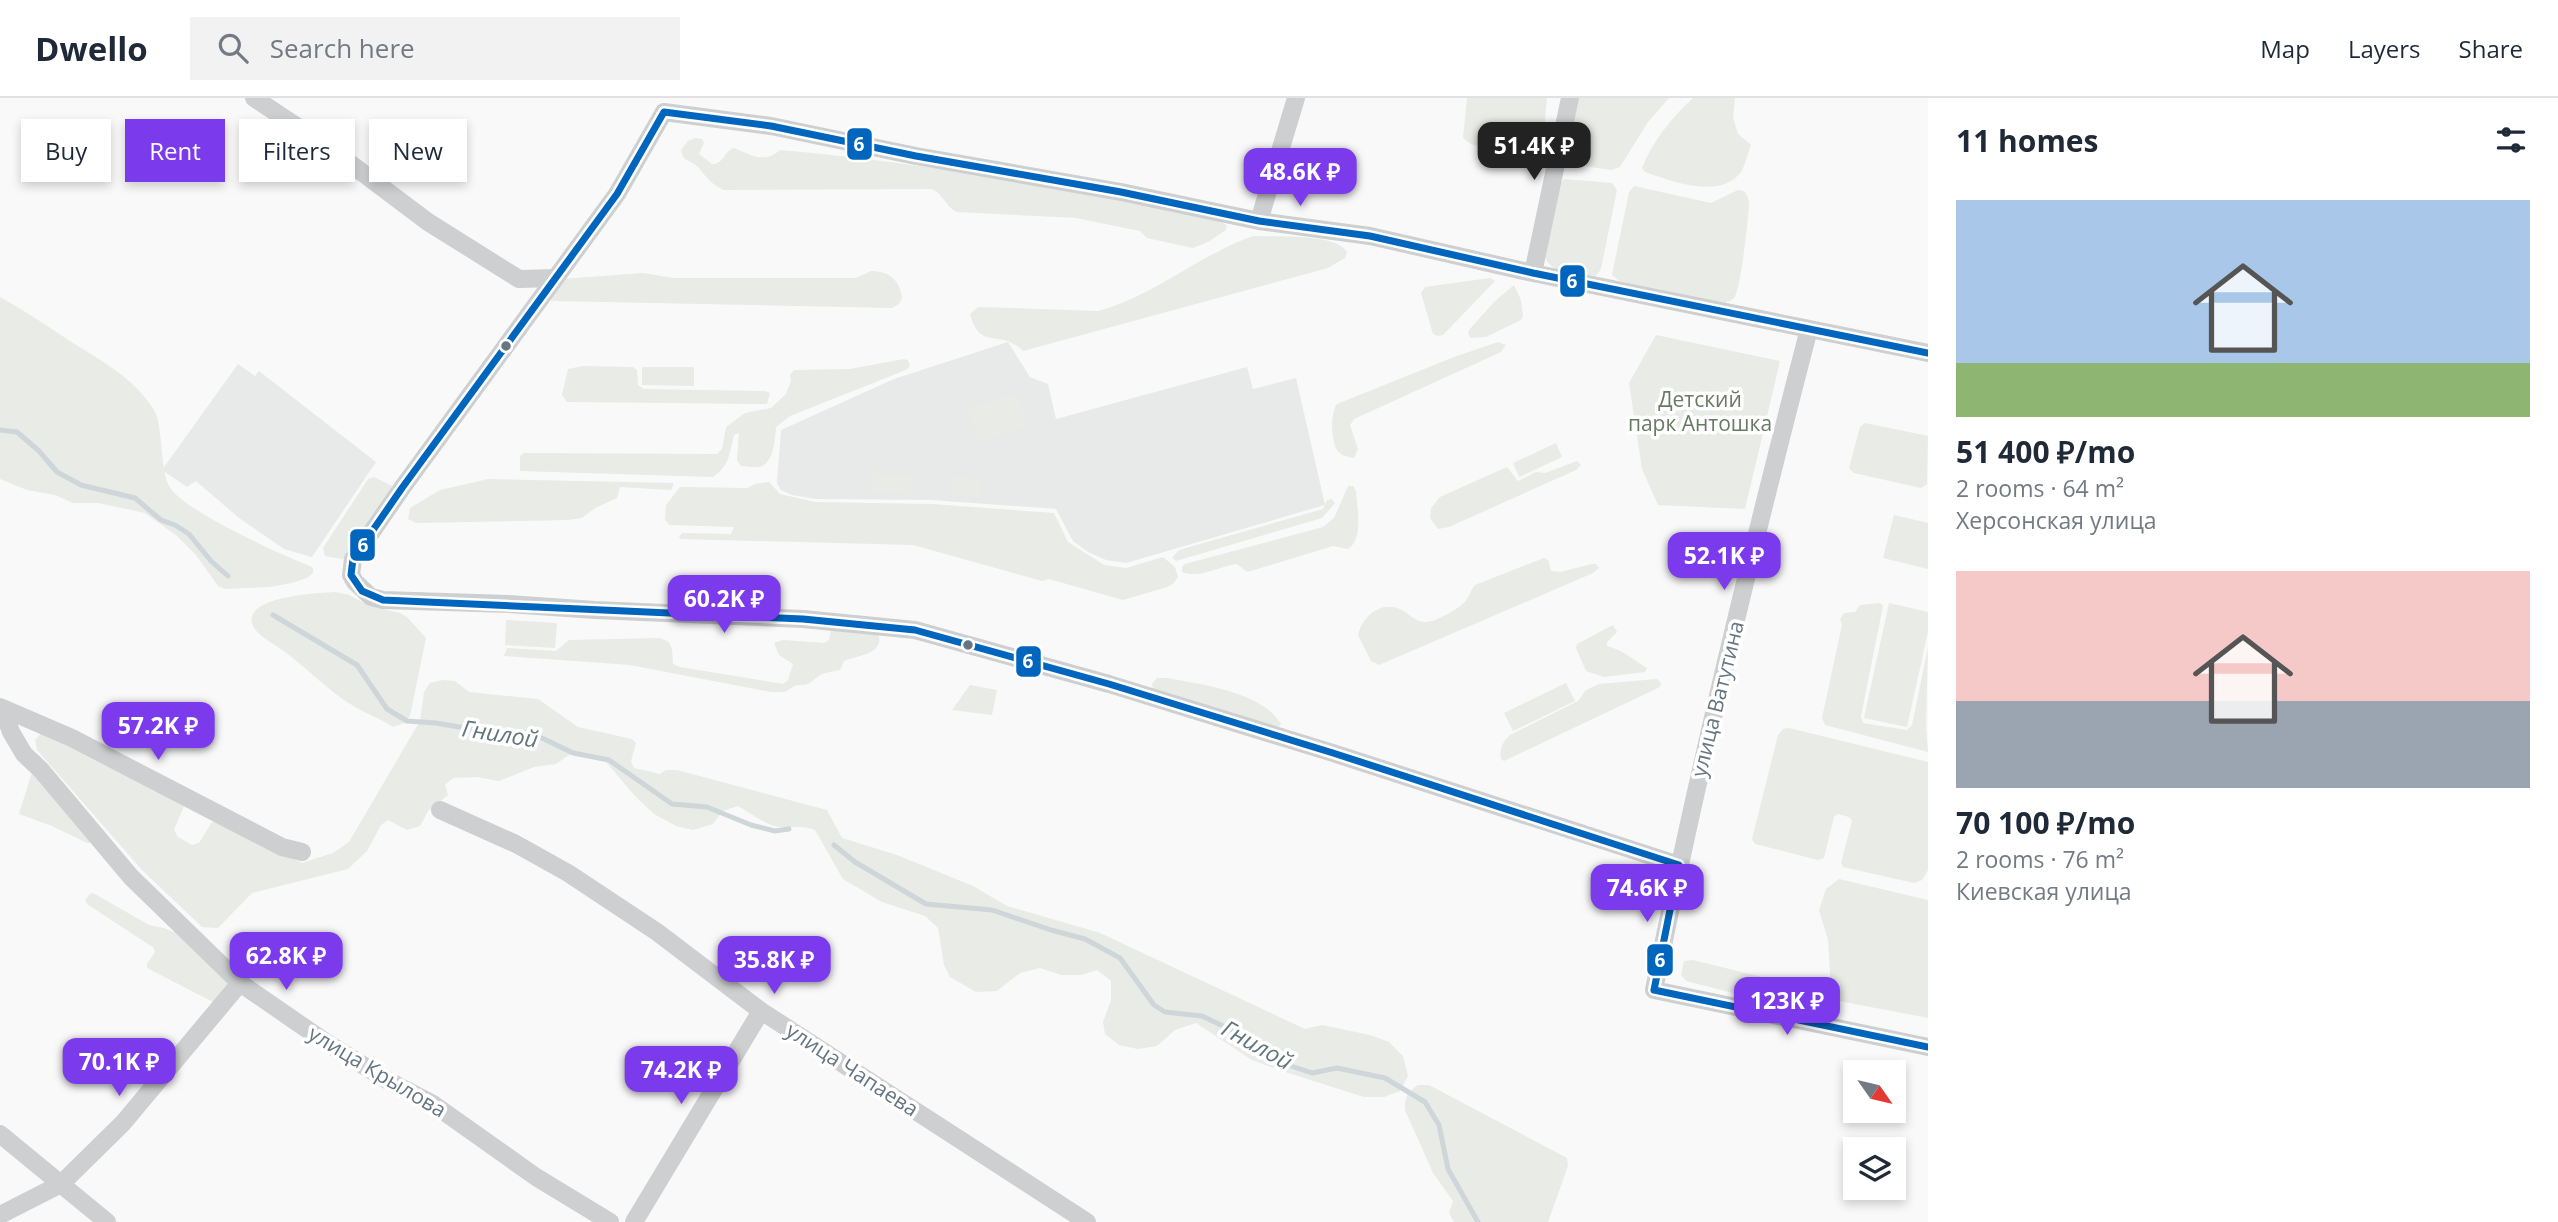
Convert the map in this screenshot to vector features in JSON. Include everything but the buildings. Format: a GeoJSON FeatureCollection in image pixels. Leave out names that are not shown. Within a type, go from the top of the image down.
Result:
{"type":"FeatureCollection","features":[{"type":"Feature","properties":{"kind":"street"},"geometry":{"type":"LineString","coordinates":[[254,98],[331,149],[428,222],[519,279],[555,278]]}},
{"type":"Feature","properties":{"kind":"street"},"geometry":{"type":"LineString","coordinates":[[1259,221],[1296,98]]}},
{"type":"Feature","properties":{"kind":"street"},"geometry":{"type":"LineString","coordinates":[[1533,273],[1570,98]]}},
{"type":"Feature","properties":{"kind":"street"},"geometry":{"type":"LineString","coordinates":[[1679,865],[1109,684],[915,630],[803,619],[394,601],[371,597],[362,591],[351,575],[353,559],[617,194],[664,112],[771,126],[1259,221],[1370,236],[1533,273],[1928,354]]}},
{"type":"Feature","properties":{"kind":"street","name":"улица Ватутина"},"geometry":{"type":"LineString","coordinates":[[1809,329],[1764,502],[1679,865],[1654,990],[1928,1047]]}},
{"type":"Feature","properties":{"kind":"street"},"geometry":{"type":"LineString","coordinates":[[1,708],[72,738],[282,847],[302,852]]}},
{"type":"Feature","properties":{"kind":"street","name":"улица Крылова"},"geometry":{"type":"LineString","coordinates":[[1,708],[24,754],[41,770],[131,877],[240,983],[387,1080],[433,1104],[536,1177],[610,1222]]}},
{"type":"Feature","properties":{"kind":"street","name":"улица Чапаева"},"geometry":{"type":"LineString","coordinates":[[440,810],[516,844],[568,873],[657,932],[761,1011],[1087,1222]]}},
{"type":"Feature","properties":{"kind":"street"},"geometry":{"type":"LineString","coordinates":[[0,1215],[61,1184],[123,1123],[240,983]]}},
{"type":"Feature","properties":{"kind":"street"},"geometry":{"type":"LineString","coordinates":[[634,1222],[761,1011]]}},
{"type":"Feature","properties":{"kind":"street"},"geometry":{"type":"LineString","coordinates":[[0,1134],[107,1222]]}},
{"type":"Feature","properties":{"kind":"shaded area"},"geometry":{"type":"Polygon","coordinates":[[[1008,342],[1030,377],[1048,384],[1056,419],[1247,367],[1253,389],[1296,378],[1325,505],[1126,563],[1106,560],[1073,541],[1056,509],[931,500],[816,499],[792,495],[781,490],[777,483],[781,430],[894,379],[1008,342]]]}},
{"type":"Feature","properties":{"kind":"shaded area"},"geometry":{"type":"Polygon","coordinates":[[[238,364],[255,376],[259,371],[376,462],[312,557],[284,549],[239,518],[196,481],[187,487],[162,470],[238,364]]]}},
{"type":"Feature","properties":{"kind":"green space"},"geometry":{"type":"Polygon","coordinates":[[[1467,98],[1547,98],[1541,139],[1532,151],[1524,155],[1471,144],[1463,138],[1467,98]]]}},
{"type":"Feature","properties":{"kind":"green space"},"geometry":{"type":"Polygon","coordinates":[[[1579,98],[1669,98],[1648,122],[1620,167],[1611,170],[1571,164],[1566,159],[1579,98]]]}},
{"type":"Feature","properties":{"kind":"green space"},"geometry":{"type":"Polygon","coordinates":[[[1693,98],[1735,98],[1733,118],[1738,134],[1751,145],[1741,172],[1721,185],[1708,187],[1681,183],[1645,172],[1642,168],[1663,130],[1693,98]]]}},
{"type":"Feature","properties":{"kind":"green space"},"geometry":{"type":"Polygon","coordinates":[[[702,139],[704,143],[699,154],[712,164],[719,162],[734,148],[757,157],[768,157],[780,150],[835,155],[1001,178],[1221,221],[1227,226],[1226,230],[1208,242],[1193,248],[1147,238],[1140,231],[1076,218],[957,212],[932,189],[724,190],[683,157],[681,150],[688,141],[702,139]]]}},
{"type":"Feature","properties":{"kind":"green space"},"geometry":{"type":"Polygon","coordinates":[[[1564,179],[1612,183],[1617,190],[1601,269],[1596,276],[1559,271],[1548,263],[1545,257],[1559,185],[1564,179]]]}},
{"type":"Feature","properties":{"kind":"green space"},"geometry":{"type":"Polygon","coordinates":[[[1634,186],[1711,203],[1738,190],[1744,191],[1749,201],[1747,225],[1739,282],[1733,299],[1725,303],[1619,281],[1612,275],[1629,192],[1634,186]]]}},
{"type":"Feature","properties":{"kind":"green space"},"geometry":{"type":"Polygon","coordinates":[[[1253,236],[1318,239],[1341,246],[1347,252],[1345,258],[1328,268],[1023,351],[1006,341],[985,337],[974,326],[970,314],[978,307],[1098,311],[1138,296],[1233,244],[1253,236]]]}},
{"type":"Feature","properties":{"kind":"green space"},"geometry":{"type":"Polygon","coordinates":[[[871,271],[893,278],[901,292],[899,304],[892,308],[553,301],[548,298],[562,279],[643,273],[673,278],[856,278],[871,271]]]}},
{"type":"Feature","properties":{"kind":"green space"},"geometry":{"type":"Polygon","coordinates":[[[1490,278],[1495,281],[1443,335],[1433,334],[1421,293],[1425,287],[1490,278]]]}},
{"type":"Feature","properties":{"kind":"green space"},"geometry":{"type":"Polygon","coordinates":[[[1514,285],[1521,300],[1521,320],[1486,337],[1471,338],[1469,330],[1495,301],[1514,285]]]}},
{"type":"Feature","properties":{"kind":"green space"},"geometry":{"type":"Polygon","coordinates":[[[0,297],[107,364],[147,399],[157,417],[165,476],[176,494],[190,506],[232,530],[310,566],[313,573],[292,583],[225,589],[218,586],[196,555],[177,536],[145,513],[98,503],[73,503],[0,479],[0,297]]]}},
{"type":"Feature","properties":{"kind":"green space","name":"Детский парк Антошка"},"geometry":{"type":"Polygon","coordinates":[[[1656,335],[1780,361],[1745,509],[1658,505],[1642,469],[1629,383],[1656,335]]]}},
{"type":"Feature","properties":{"kind":"green space"},"geometry":{"type":"Polygon","coordinates":[[[1498,342],[1506,345],[1501,352],[1354,419],[1350,425],[1358,449],[1354,458],[1337,450],[1332,427],[1337,404],[1498,342]]]}},
{"type":"Feature","properties":{"kind":"green space"},"geometry":{"type":"Polygon","coordinates":[[[908,360],[910,366],[906,370],[790,416],[776,427],[771,456],[759,467],[741,466],[737,460],[739,433],[734,435],[726,464],[713,477],[520,471],[520,456],[524,453],[717,454],[722,449],[726,427],[745,413],[771,408],[786,394],[791,381],[790,375],[794,370],[850,369],[908,360]]]}},
{"type":"Feature","properties":{"kind":"green space"},"geometry":{"type":"Polygon","coordinates":[[[583,366],[633,367],[637,370],[638,385],[644,389],[770,393],[767,404],[567,402],[562,395],[568,369],[583,366]]]}},
{"type":"Feature","properties":{"kind":"green space"},"geometry":{"type":"Polygon","coordinates":[[[642,367],[694,367],[694,386],[642,385],[642,367]]]}},
{"type":"Feature","properties":{"kind":"green space"},"geometry":{"type":"Polygon","coordinates":[[[1017,393],[1028,426],[979,442],[968,409],[1017,393]]]}},
{"type":"Feature","properties":{"kind":"green space"},"geometry":{"type":"Polygon","coordinates":[[[1865,423],[1928,436],[1927,484],[1921,488],[1854,473],[1849,468],[1860,427],[1865,423]]]}},
{"type":"Feature","properties":{"kind":"green space"},"geometry":{"type":"Polygon","coordinates":[[[1556,443],[1562,457],[1519,477],[1513,463],[1556,443]]]}},
{"type":"Feature","properties":{"kind":"green space"},"geometry":{"type":"Polygon","coordinates":[[[1577,461],[1581,465],[1576,470],[1449,527],[1438,529],[1430,518],[1431,508],[1440,497],[1507,467],[1518,481],[1536,472],[1545,473],[1577,461]]]}},
{"type":"Feature","properties":{"kind":"green space"},"geometry":{"type":"Polygon","coordinates":[[[871,473],[913,475],[912,495],[870,492],[871,473]]]}},
{"type":"Feature","properties":{"kind":"green space"},"geometry":{"type":"Polygon","coordinates":[[[374,477],[395,490],[347,560],[325,556],[323,548],[368,479],[374,477]]]}},
{"type":"Feature","properties":{"kind":"green space"},"geometry":{"type":"Polygon","coordinates":[[[951,477],[981,478],[980,497],[950,496],[951,477]]]}},
{"type":"Feature","properties":{"kind":"green space"},"geometry":{"type":"Polygon","coordinates":[[[488,479],[673,483],[673,486],[671,490],[620,487],[617,498],[595,508],[582,518],[568,520],[416,523],[408,519],[410,508],[440,490],[488,479]]]}},
{"type":"Feature","properties":{"kind":"green space"},"geometry":{"type":"Polygon","coordinates":[[[769,482],[780,494],[815,502],[932,504],[1054,513],[1068,542],[1104,565],[1126,568],[1163,557],[1175,567],[1178,577],[1167,587],[1123,600],[1049,579],[1042,581],[913,545],[681,539],[679,537],[682,533],[731,534],[734,527],[670,525],[665,520],[666,505],[680,487],[747,488],[769,482]]]}},
{"type":"Feature","properties":{"kind":"green space"},"geometry":{"type":"Polygon","coordinates":[[[1348,486],[1353,486],[1356,491],[1358,531],[1348,549],[1333,546],[1247,572],[1237,564],[1203,573],[1182,572],[1185,564],[1323,527],[1334,518],[1348,486]]]}},
{"type":"Feature","properties":{"kind":"green space"},"geometry":{"type":"Polygon","coordinates":[[[1332,499],[1335,503],[1322,518],[1176,561],[1172,558],[1179,550],[1323,509],[1327,500],[1332,499]]]}},
{"type":"Feature","properties":{"kind":"green space"},"geometry":{"type":"Polygon","coordinates":[[[1894,515],[1928,523],[1928,569],[1883,558],[1894,515]]]}},
{"type":"Feature","properties":{"kind":"green space"},"geometry":{"type":"Polygon","coordinates":[[[1544,558],[1548,560],[1551,571],[1560,572],[1592,564],[1599,568],[1593,573],[1379,665],[1371,661],[1358,635],[1367,617],[1377,609],[1397,608],[1418,620],[1430,621],[1460,606],[1475,585],[1544,558]]]}},
{"type":"Feature","properties":{"kind":"green space"},"geometry":{"type":"Polygon","coordinates":[[[335,592],[349,595],[370,606],[400,613],[426,638],[410,716],[404,723],[393,727],[344,700],[261,636],[253,626],[253,614],[271,602],[300,595],[335,592]]]}},
{"type":"Feature","properties":{"kind":"green space"},"geometry":{"type":"Polygon","coordinates":[[[1880,603],[1883,606],[1861,716],[1863,723],[1907,730],[1912,725],[1928,647],[1928,752],[1825,725],[1822,718],[1842,625],[1840,619],[1844,613],[1855,612],[1860,605],[1880,603]]]}},
{"type":"Feature","properties":{"kind":"green space"},"geometry":{"type":"Polygon","coordinates":[[[1889,603],[1928,612],[1928,632],[1907,727],[1864,718],[1889,603]]]}},
{"type":"Feature","properties":{"kind":"green space"},"geometry":{"type":"Polygon","coordinates":[[[506,620],[557,623],[555,648],[505,645],[506,620]]]}},
{"type":"Feature","properties":{"kind":"green space"},"geometry":{"type":"Polygon","coordinates":[[[1613,625],[1617,632],[1607,642],[1607,646],[1647,668],[1645,672],[1604,677],[1586,671],[1576,648],[1577,644],[1613,625]]]}},
{"type":"Feature","properties":{"kind":"green space"},"geometry":{"type":"Polygon","coordinates":[[[831,629],[877,631],[878,645],[870,652],[844,661],[840,670],[822,674],[807,684],[796,685],[785,692],[771,692],[630,665],[504,656],[507,648],[556,651],[569,640],[660,638],[669,642],[673,664],[680,667],[783,684],[788,680],[793,664],[779,655],[774,643],[783,640],[824,643],[829,640],[831,629]]]}},
{"type":"Feature","properties":{"kind":"green space"},"geometry":{"type":"Polygon","coordinates":[[[1157,678],[1230,691],[1260,704],[1281,724],[1276,730],[1153,689],[1152,684],[1157,678]]]}},
{"type":"Feature","properties":{"kind":"green space"},"geometry":{"type":"Polygon","coordinates":[[[1657,679],[1661,683],[1660,687],[1504,761],[1501,759],[1502,746],[1510,735],[1578,701],[1586,690],[1599,684],[1657,679]]]}},
{"type":"Feature","properties":{"kind":"green space"},"geometry":{"type":"Polygon","coordinates":[[[455,681],[469,692],[538,699],[578,727],[632,739],[636,743],[631,761],[634,768],[660,774],[666,770],[677,770],[827,810],[842,838],[897,855],[973,886],[1007,906],[1100,933],[1305,1029],[1322,1025],[1370,1035],[1389,1042],[1403,1056],[1408,1076],[1400,1091],[1384,1097],[1364,1097],[1252,1060],[1196,1023],[1175,1030],[1157,1046],[1138,1049],[1119,1045],[1105,1034],[1103,1022],[1111,1000],[1111,981],[1097,970],[1081,975],[1061,975],[1040,968],[1020,973],[997,991],[976,992],[950,977],[944,965],[938,928],[925,916],[882,902],[843,879],[815,830],[775,826],[738,806],[723,811],[713,824],[693,830],[676,826],[654,814],[606,762],[588,753],[572,753],[556,764],[534,767],[499,781],[477,777],[453,778],[445,785],[448,795],[428,811],[420,826],[407,830],[388,820],[381,825],[367,851],[348,869],[252,893],[218,928],[202,927],[142,870],[37,750],[35,740],[43,731],[184,806],[174,830],[178,837],[192,845],[199,843],[212,822],[219,822],[302,863],[333,853],[349,842],[420,721],[424,692],[430,683],[455,681]]]}},
{"type":"Feature","properties":{"kind":"green space"},"geometry":{"type":"Polygon","coordinates":[[[1566,683],[1575,701],[1513,731],[1504,713],[1566,683]]]}},
{"type":"Feature","properties":{"kind":"green space"},"geometry":{"type":"Polygon","coordinates":[[[970,685],[997,690],[992,715],[952,710],[970,685]]]}},
{"type":"Feature","properties":{"kind":"green space"},"geometry":{"type":"Polygon","coordinates":[[[1789,728],[1928,762],[1928,870],[1922,880],[1914,883],[1843,867],[1841,863],[1852,821],[1849,817],[1838,814],[1834,817],[1824,858],[1818,860],[1755,844],[1752,839],[1778,735],[1783,729],[1789,728]]]}},
{"type":"Feature","properties":{"kind":"green space"},"geometry":{"type":"Polygon","coordinates":[[[36,773],[91,843],[19,814],[31,775],[36,773]]]}},
{"type":"Feature","properties":{"kind":"green space"},"geometry":{"type":"Polygon","coordinates":[[[1839,879],[1928,900],[1928,1018],[1839,1001],[1831,991],[1828,940],[1819,910],[1826,889],[1839,879]]]}},
{"type":"Feature","properties":{"kind":"green space"},"geometry":{"type":"Polygon","coordinates":[[[93,893],[149,925],[181,935],[230,984],[213,1002],[147,968],[155,952],[154,948],[87,904],[85,900],[93,893]]]}},
{"type":"Feature","properties":{"kind":"green space"},"geometry":{"type":"Polygon","coordinates":[[[1693,960],[1794,985],[1811,1000],[1813,1008],[1808,1012],[1686,981],[1681,975],[1684,961],[1693,960]]]}},
{"type":"Feature","properties":{"kind":"green space"},"geometry":{"type":"Polygon","coordinates":[[[1418,1085],[1429,1085],[1567,1158],[1568,1166],[1548,1222],[1454,1222],[1449,1213],[1453,1201],[1433,1173],[1405,1110],[1407,1096],[1418,1085]]]}},
{"type":"Feature","properties":{"kind":"waterway","name":"Гнилой"},"geometry":{"type":"LineString","coordinates":[[0,430],[17,432],[39,451],[57,472],[81,485],[135,498],[161,520],[189,534],[211,561],[228,576]]}},
{"type":"Feature","properties":{"kind":"waterway","name":"Гнилой"},"geometry":{"type":"LineString","coordinates":[[273,615],[357,665],[387,709],[407,721],[542,738],[573,753],[609,760],[672,804],[707,807],[751,825],[775,831],[789,829]]}},
{"type":"Feature","properties":{"kind":"waterway","name":"Гнилой"},"geometry":{"type":"LineString","coordinates":[[834,845],[855,862],[926,904],[992,910],[1085,939],[1120,958],[1154,1005],[1165,1012],[1202,1016],[1244,1036],[1282,1063],[1312,1073],[1337,1068],[1385,1078],[1425,1102],[1439,1125],[1448,1169],[1478,1222]]}},
{"type":"Feature","properties":{"kind":"transit line","name":"6"},"geometry":{"type":"LineString","coordinates":[[1928,353],[1533,273],[1370,236],[1259,221],[771,126],[664,112],[617,194],[353,559],[351,575],[362,591],[383,600],[803,619],[915,630],[1109,684],[1679,865],[1654,990],[1928,1047]]}}]}
